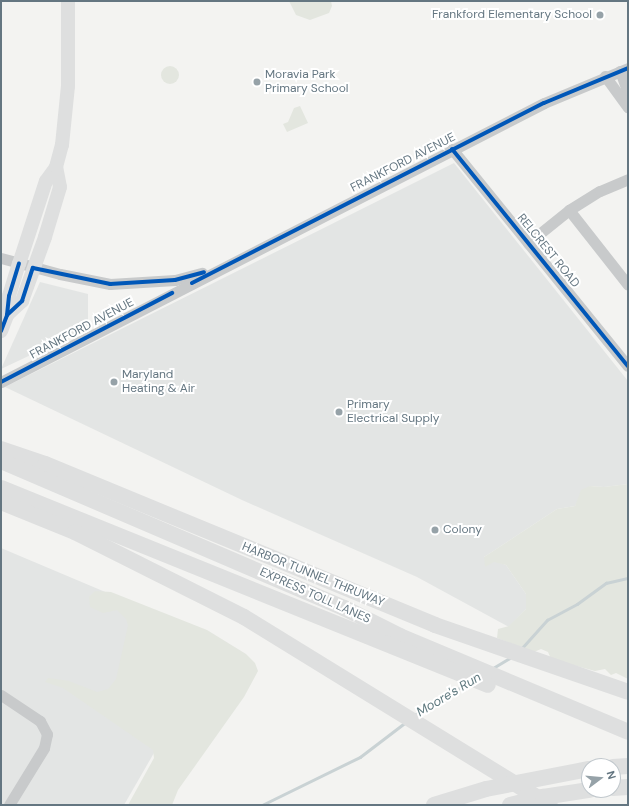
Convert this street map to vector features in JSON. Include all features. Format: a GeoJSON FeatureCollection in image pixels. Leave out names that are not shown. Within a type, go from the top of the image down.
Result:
{"type":"FeatureCollection","features":[{"type":"Feature","properties":{"kind":"highway"},"geometry":{"type":"LineString","coordinates":[[1,445],[45,464]]}},
{"type":"Feature","properties":{"kind":"highway","name":"HARBOR TUNNEL THRUWAY"},"geometry":{"type":"LineString","coordinates":[[1,449],[45,464],[483,642],[542,664],[628,692]]}},
{"type":"Feature","properties":{"kind":"highway","name":"EXPRESS TOLL LANES"},"geometry":{"type":"LineString","coordinates":[[1,461],[344,608],[400,636],[628,732]]}},
{"type":"Feature","properties":{"kind":"highway"},"geometry":{"type":"LineString","coordinates":[[1,476],[342,615],[400,636]]}},
{"type":"Feature","properties":{"kind":"highway","name":"EXPRESS TOLL LANES"},"geometry":{"type":"LineString","coordinates":[[1,488],[628,743]]}},
{"type":"Feature","properties":{"kind":"highway"},"geometry":{"type":"LineString","coordinates":[[1,502],[75,532],[244,617],[550,805]]}},
{"type":"Feature","properties":{"kind":"highway"},"geometry":{"type":"LineString","coordinates":[[434,805],[486,789],[581,771]]}},
{"type":"Feature","properties":{"kind":"highway"},"geometry":{"type":"LineString","coordinates":[[510,805],[543,797],[581,791]]}},
{"type":"Feature","properties":{"kind":"main road"},"geometry":{"type":"LineString","coordinates":[[1,331],[7,315],[9,296],[46,181],[56,167],[62,145],[68,86],[68,1]]}},
{"type":"Feature","properties":{"kind":"main road"},"geometry":{"type":"LineString","coordinates":[[7,315],[22,301],[60,187],[56,167]]}},
{"type":"Feature","properties":{"kind":"street","name":"FRANKFORD AVENUE"},"geometry":{"type":"LineString","coordinates":[[1,382],[219,268],[544,102],[624,69]]}},
{"type":"Feature","properties":{"kind":"street"},"geometry":{"type":"LineString","coordinates":[[624,69],[628,94]]}},
{"type":"Feature","properties":{"kind":"street"},"geometry":{"type":"LineString","coordinates":[[605,76],[628,108]]}},
{"type":"Feature","properties":{"kind":"street","name":"RELCREST ROAD"},"geometry":{"type":"LineString","coordinates":[[452,149],[628,366]]}},
{"type":"Feature","properties":{"kind":"street"},"geometry":{"type":"LineString","coordinates":[[528,243],[569,210],[600,191],[628,179]]}},
{"type":"Feature","properties":{"kind":"street"},"geometry":{"type":"LineString","coordinates":[[569,210],[628,285]]}},
{"type":"Feature","properties":{"kind":"street"},"geometry":{"type":"LineString","coordinates":[[1,258],[33,268],[96,282],[139,284],[175,280],[219,268]]}},
{"type":"Feature","properties":{"kind":"street"},"geometry":{"type":"LineString","coordinates":[[139,284],[172,293]]}},
{"type":"Feature","properties":{"kind":"street"},"geometry":{"type":"LineString","coordinates":[[1,695],[36,717],[45,728],[46,741],[9,805]]}},
{"type":"Feature","properties":{"kind":"shaded area"},"geometry":{"type":"Polygon","coordinates":[[[289,1],[331,1],[332,6],[329,13],[310,20],[296,15],[289,1]]]}},
{"type":"Feature","properties":{"kind":"shaded area"},"geometry":{"type":"Polygon","coordinates":[[[170,66],[176,69],[179,75],[176,81],[170,84],[164,81],[161,75],[164,69],[170,66]]]}},
{"type":"Feature","properties":{"kind":"shaded area"},"geometry":{"type":"Polygon","coordinates":[[[300,106],[308,123],[287,132],[283,124],[288,122],[294,108],[300,106]]]}},
{"type":"Feature","properties":{"kind":"shaded area"},"geometry":{"type":"Polygon","coordinates":[[[454,163],[628,381],[628,484],[604,487],[590,486],[575,506],[557,509],[484,557],[506,565],[526,594],[526,609],[509,627],[417,577],[242,500],[5,387],[454,163]]]}},
{"type":"Feature","properties":{"kind":"shaded area"},"geometry":{"type":"Polygon","coordinates":[[[40,282],[88,294],[88,328],[1,369],[40,282]]]}},
{"type":"Feature","properties":{"kind":"shaded area"},"geometry":{"type":"Polygon","coordinates":[[[628,484],[628,679],[616,673],[611,675],[605,669],[595,671],[551,659],[548,652],[541,649],[534,652],[497,638],[498,629],[509,626],[526,609],[526,594],[506,565],[494,562],[485,567],[484,557],[557,509],[575,506],[581,490],[590,486],[604,487],[628,484]]]}},
{"type":"Feature","properties":{"kind":"shaded area"},"geometry":{"type":"Polygon","coordinates":[[[1,548],[219,640],[124,805],[1,805],[1,548]]]}},
{"type":"Feature","properties":{"kind":"shaded area"},"geometry":{"type":"Polygon","coordinates":[[[95,591],[111,592],[207,630],[246,654],[255,663],[258,671],[244,697],[178,790],[172,805],[128,805],[154,758],[153,750],[63,688],[45,682],[48,678],[69,681],[97,692],[108,689],[116,679],[128,625],[126,619],[117,610],[103,613],[90,607],[89,597],[95,591]]]}},
{"type":"Feature","properties":{"kind":"waterway","name":"Moore's Run"},"geometry":{"type":"LineString","coordinates":[[521,649],[547,620],[577,604],[606,583],[628,578]]}},
{"type":"Feature","properties":{"kind":"waterway","name":"Moore's Run"},"geometry":{"type":"LineString","coordinates":[[493,668],[511,657]]}},
{"type":"Feature","properties":{"kind":"waterway","name":"Moore's Run"},"geometry":{"type":"LineString","coordinates":[[414,715],[468,683]]}},
{"type":"Feature","properties":{"kind":"waterway","name":"Moore's Run"},"geometry":{"type":"LineString","coordinates":[[262,805],[360,757],[406,722]]}},
{"type":"Feature","properties":{"kind":"cycle path"},"geometry":{"type":"LineString","coordinates":[[192,283],[544,103],[628,68]]}},
{"type":"Feature","properties":{"kind":"cycle path"},"geometry":{"type":"LineString","coordinates":[[452,149],[628,366]]}},
{"type":"Feature","properties":{"kind":"cycle path"},"geometry":{"type":"LineString","coordinates":[[1,331],[7,315],[9,296],[19,264]]}},
{"type":"Feature","properties":{"kind":"cycle path"},"geometry":{"type":"LineString","coordinates":[[7,315],[22,301],[33,268],[110,284],[175,280],[204,272]]}},
{"type":"Feature","properties":{"kind":"cycle path"},"geometry":{"type":"LineString","coordinates":[[1,382],[172,293]]}},
{"type":"Feature","properties":{"kind":"place","name":"Frankford Elementary School"},"geometry":{"type":"Point","coordinates":[600,15]}},
{"type":"Feature","properties":{"kind":"place","name":"Moravia Park Primary School"},"geometry":{"type":"Point","coordinates":[257,82]}},
{"type":"Feature","properties":{"kind":"place","name":"Maryland Heating & Air"},"geometry":{"type":"Point","coordinates":[114,382]}},
{"type":"Feature","properties":{"kind":"place","name":"Primary Electrical Supply"},"geometry":{"type":"Point","coordinates":[339,412]}},
{"type":"Feature","properties":{"kind":"place","name":"Colony"},"geometry":{"type":"Point","coordinates":[435,530]}}]}
